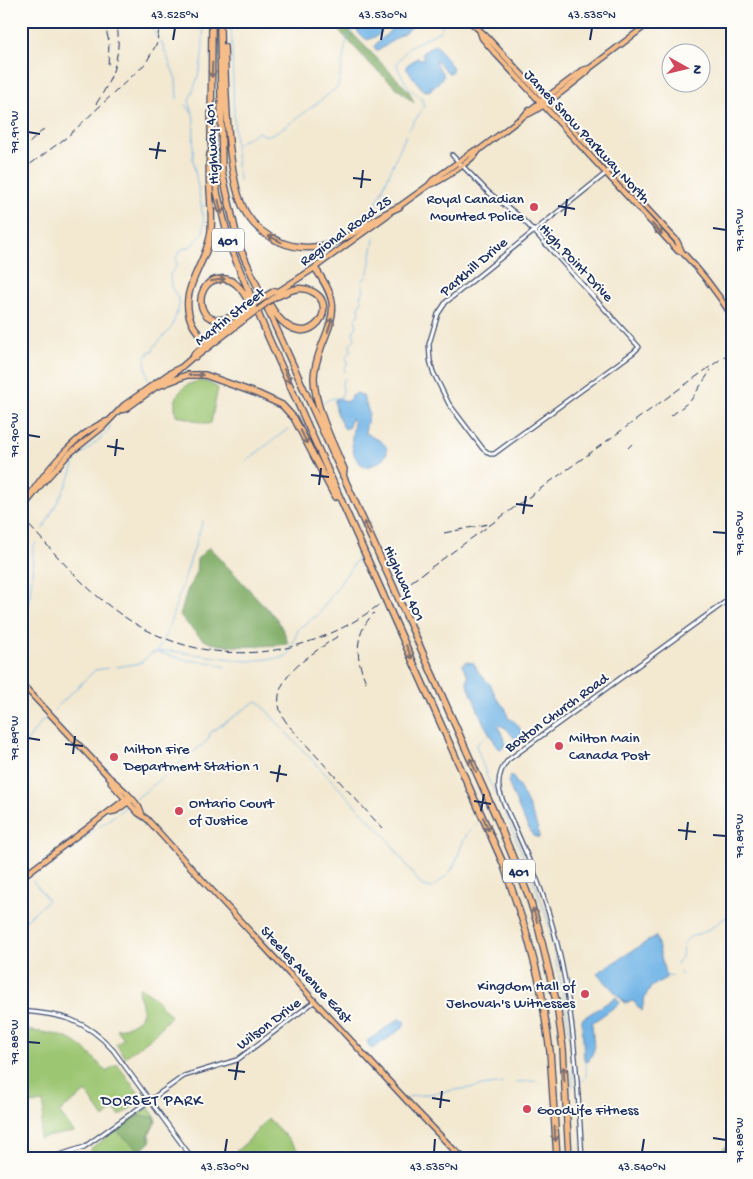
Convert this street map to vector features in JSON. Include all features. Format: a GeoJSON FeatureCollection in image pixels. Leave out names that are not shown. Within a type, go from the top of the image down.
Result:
{"type":"FeatureCollection","features":[{"type":"Feature","properties":{"kind":"highway","name":"Highway 401"},"geometry":{"type":"LineString","coordinates":[[212,21],[211,142],[217,192],[225,227],[236,263],[266,332],[503,863],[526,931],[540,984],[550,1051],[557,1158]]}},
{"type":"Feature","properties":{"kind":"highway","name":"Highway 401"},"geometry":{"type":"LineString","coordinates":[[221,21],[222,172],[239,246],[394,588],[498,821],[522,880],[538,926],[557,1005],[563,1049],[569,1158]]}},
{"type":"Feature","properties":{"kind":"highway"},"geometry":{"type":"LineString","coordinates":[[221,21],[232,162],[240,201],[253,223],[273,239],[289,245],[307,248],[321,246],[346,238],[389,211],[399,207]]}},
{"type":"Feature","properties":{"kind":"highway"},"geometry":{"type":"LineString","coordinates":[[207,344],[194,326],[188,313],[188,304],[190,283],[207,248],[211,231],[208,165],[211,142]]}},
{"type":"Feature","properties":{"kind":"highway"},"geometry":{"type":"LineString","coordinates":[[315,268],[329,291],[333,307],[332,321],[314,370],[315,390],[344,469],[343,478]]}},
{"type":"Feature","properties":{"kind":"highway"},"geometry":{"type":"LineString","coordinates":[[253,278],[262,289],[277,318],[296,331],[316,326],[322,316],[322,300],[314,292],[295,289],[276,293],[246,313],[224,320],[213,320],[208,317],[201,303],[204,286],[218,278],[231,281],[242,290],[266,332]]}},
{"type":"Feature","properties":{"kind":"highway"},"geometry":{"type":"LineString","coordinates":[[158,386],[187,375],[205,375],[258,394],[282,405],[294,418],[338,503],[344,508]]}},
{"type":"Feature","properties":{"kind":"main road","name":"James Snow Parkway North"},"geometry":{"type":"LineString","coordinates":[[469,21],[485,36],[607,172],[677,241],[682,252],[715,291],[732,316]]}},
{"type":"Feature","properties":{"kind":"main road","name":"Regional Road 25"},"geometry":{"type":"LineString","coordinates":[[276,293],[315,268],[429,185],[435,184],[475,150],[478,150],[527,112],[586,73],[652,21]]}},
{"type":"Feature","properties":{"kind":"main road","name":"Martin Street"},"geometry":{"type":"LineString","coordinates":[[121,410],[126,409],[158,386],[193,357],[194,354],[246,313]]}},
{"type":"Feature","properties":{"kind":"main road","name":"Martin Street"},"geometry":{"type":"LineString","coordinates":[[193,357],[196,357],[246,313]]}},
{"type":"Feature","properties":{"kind":"main road","name":"Martin Street"},"geometry":{"type":"LineString","coordinates":[[21,513],[57,466],[69,454],[103,427],[124,405],[179,368]]}},
{"type":"Feature","properties":{"kind":"main road","name":"Steeles Avenue East"},"geometry":{"type":"LineString","coordinates":[[21,683],[111,779],[111,783],[129,799],[138,813],[142,814],[453,1149],[464,1158]]}},
{"type":"Feature","properties":{"kind":"main road"},"geometry":{"type":"LineString","coordinates":[[21,878],[129,799]]}},
{"type":"Feature","properties":{"kind":"main road","name":"Steeles Avenue East"},"geometry":{"type":"LineString","coordinates":[[453,1149],[454,1154],[458,1158]]}},
{"type":"Feature","properties":{"kind":"street","name":"High Point Drive"},"geometry":{"type":"LineString","coordinates":[[452,155],[488,192],[520,217],[533,230],[639,347]]}},
{"type":"Feature","properties":{"kind":"street","name":"Parkhill Drive"},"geometry":{"type":"LineString","coordinates":[[607,172],[446,302],[438,314],[431,333],[429,352],[433,372],[449,404],[486,452],[494,454],[639,347]]}},
{"type":"Feature","properties":{"kind":"street","name":"Boston Church Road"},"geometry":{"type":"LineString","coordinates":[[582,1158],[577,1070],[572,1023],[559,952],[541,890],[500,794],[499,776],[508,760],[732,597]]}},
{"type":"Feature","properties":{"kind":"street","name":"Wilson Drive"},"geometry":{"type":"LineString","coordinates":[[50,1158],[84,1147],[184,1076],[237,1060],[315,1001]]}},
{"type":"Feature","properties":{"kind":"street"},"geometry":{"type":"LineString","coordinates":[[21,1011],[61,1015],[91,1029],[113,1050],[192,1158]]}},
{"type":"Feature","properties":{"kind":"green space"},"geometry":{"type":"Polygon","coordinates":[[[330,21],[340,21],[409,91],[414,103],[373,67],[330,21]]]}},
{"type":"Feature","properties":{"kind":"green space"},"geometry":{"type":"Polygon","coordinates":[[[202,381],[218,388],[211,423],[208,424],[176,415],[175,408],[177,397],[184,387],[202,381]]]}},
{"type":"Feature","properties":{"kind":"green space"},"geometry":{"type":"Polygon","coordinates":[[[209,547],[277,619],[288,644],[246,646],[213,644],[200,636],[180,616],[187,591],[196,574],[197,559],[209,547]]]}},
{"type":"Feature","properties":{"kind":"green space"},"geometry":{"type":"Polygon","coordinates":[[[140,987],[151,994],[171,1016],[152,1037],[125,1057],[116,1044],[124,1038],[116,1029],[136,1022],[142,1013],[141,1000],[138,993],[140,987]]]}},
{"type":"Feature","properties":{"kind":"green space"},"geometry":{"type":"Polygon","coordinates":[[[21,1030],[49,1033],[69,1039],[86,1051],[106,1072],[117,1064],[143,1099],[120,1116],[114,1109],[104,1118],[86,1092],[59,1112],[74,1132],[39,1138],[44,1109],[43,1102],[30,1104],[21,1075],[21,1063],[27,1058],[21,1051],[21,1030]]]}},
{"type":"Feature","properties":{"kind":"green space"},"geometry":{"type":"Polygon","coordinates":[[[147,1108],[157,1119],[149,1135],[151,1138],[125,1158],[92,1158],[90,1149],[147,1108]]]}},
{"type":"Feature","properties":{"kind":"green space"},"geometry":{"type":"Polygon","coordinates":[[[138,1116],[154,1117],[156,1121],[148,1136],[151,1141],[140,1151],[117,1131],[138,1116]]]}},
{"type":"Feature","properties":{"kind":"green space"},"geometry":{"type":"Polygon","coordinates":[[[268,1118],[302,1154],[301,1156],[291,1158],[228,1158],[247,1142],[268,1118]]]}},
{"type":"Feature","properties":{"kind":"green space"},"geometry":{"type":"Polygon","coordinates":[[[732,1141],[732,1158],[713,1158],[732,1141]]]}},
{"type":"Feature","properties":{"kind":"water"},"geometry":{"type":"Polygon","coordinates":[[[345,21],[389,21],[379,35],[368,40],[361,36],[355,27],[345,21]]]}},
{"type":"Feature","properties":{"kind":"water"},"geometry":{"type":"Polygon","coordinates":[[[396,21],[416,22],[415,25],[381,49],[376,50],[374,46],[389,32],[396,21]]]}},
{"type":"Feature","properties":{"kind":"water"},"geometry":{"type":"Polygon","coordinates":[[[434,45],[437,46],[453,68],[451,73],[448,73],[435,61],[444,76],[434,87],[430,86],[432,89],[428,91],[423,90],[406,68],[407,65],[417,58],[424,59],[422,53],[434,45]]]}},
{"type":"Feature","properties":{"kind":"water"},"geometry":{"type":"Polygon","coordinates":[[[357,393],[363,396],[369,413],[365,433],[381,441],[386,446],[387,451],[386,455],[379,462],[364,467],[353,452],[352,435],[354,422],[351,418],[349,427],[345,429],[341,423],[335,403],[335,400],[339,398],[347,402],[357,393]]]}},
{"type":"Feature","properties":{"kind":"water"},"geometry":{"type":"Polygon","coordinates":[[[466,662],[474,663],[479,673],[490,684],[497,699],[506,709],[508,718],[519,726],[523,739],[514,738],[507,729],[500,725],[498,727],[505,742],[504,747],[498,748],[484,724],[467,683],[468,675],[463,667],[463,664],[466,662]]]}},
{"type":"Feature","properties":{"kind":"water"},"geometry":{"type":"Polygon","coordinates":[[[511,775],[529,806],[537,825],[539,838],[533,836],[522,816],[508,782],[511,775]]]}},
{"type":"Feature","properties":{"kind":"water"},"geometry":{"type":"Polygon","coordinates":[[[656,936],[666,978],[656,984],[646,994],[642,1011],[633,1001],[625,1003],[597,973],[656,936]]]}},
{"type":"Feature","properties":{"kind":"water"},"geometry":{"type":"Polygon","coordinates":[[[616,997],[620,1003],[592,1023],[594,1050],[588,1062],[584,1059],[582,1019],[616,997]]]}},
{"type":"Feature","properties":{"kind":"water"},"geometry":{"type":"Polygon","coordinates":[[[400,1018],[405,1021],[403,1028],[374,1048],[370,1048],[367,1041],[400,1018]]]}},
{"type":"Feature","properties":{"kind":"waterway"},"geometry":{"type":"LineString","coordinates":[[149,21],[156,37]]}},
{"type":"Feature","properties":{"kind":"waterway"},"geometry":{"type":"LineString","coordinates":[[148,379],[145,360],[150,351],[153,351],[154,347],[172,327],[179,306],[179,300],[171,287],[170,274],[177,266],[176,258],[182,249],[190,247],[203,234],[204,221],[193,160],[194,118],[189,100],[197,80],[201,62],[203,21]]}},
{"type":"Feature","properties":{"kind":"waterway"},"geometry":{"type":"LineString","coordinates":[[231,21],[235,145],[239,181]]}},
{"type":"Feature","properties":{"kind":"waterway"},"geometry":{"type":"LineString","coordinates":[[409,129],[424,107],[421,97],[410,88],[402,77],[397,63],[409,47],[440,31],[444,21]]}},
{"type":"Feature","properties":{"kind":"waterway"},"geometry":{"type":"LineString","coordinates":[[235,145],[258,132],[266,135],[275,133],[338,87],[347,38],[356,28]]}},
{"type":"Feature","properties":{"kind":"waterway"},"geometry":{"type":"LineString","coordinates":[[161,41],[176,79],[177,99]]}},
{"type":"Feature","properties":{"kind":"waterway"},"geometry":{"type":"LineString","coordinates":[[186,105],[192,112]]}},
{"type":"Feature","properties":{"kind":"waterway"},"geometry":{"type":"LineString","coordinates":[[372,214],[406,135]]}},
{"type":"Feature","properties":{"kind":"waterway"},"geometry":{"type":"LineString","coordinates":[[203,206],[207,204]]}},
{"type":"Feature","properties":{"kind":"waterway"},"geometry":{"type":"LineString","coordinates":[[345,372],[344,369],[348,363],[346,356],[351,351],[350,344],[355,339],[353,332],[357,326],[355,319],[360,314],[359,306],[362,301],[360,296],[364,291],[362,283],[368,273],[374,239]]}},
{"type":"Feature","properties":{"kind":"waterway"},"geometry":{"type":"LineString","coordinates":[[340,399],[343,391],[342,383],[345,378]]}},
{"type":"Feature","properties":{"kind":"waterway"},"geometry":{"type":"LineString","coordinates":[[322,404],[332,398],[339,398]]}},
{"type":"Feature","properties":{"kind":"waterway"},"geometry":{"type":"LineString","coordinates":[[43,529],[69,480],[76,459],[108,432],[110,426]]}},
{"type":"Feature","properties":{"kind":"waterway"},"geometry":{"type":"LineString","coordinates":[[246,461],[288,429]]}},
{"type":"Feature","properties":{"kind":"waterway"},"geometry":{"type":"LineString","coordinates":[[203,521],[167,632],[157,652],[170,651],[247,661],[281,658],[288,655],[299,628],[318,615],[360,555]]}},
{"type":"Feature","properties":{"kind":"waterway"},"geometry":{"type":"LineString","coordinates":[[21,661],[32,578],[33,548],[36,543]]}},
{"type":"Feature","properties":{"kind":"waterway"},"geometry":{"type":"LineString","coordinates":[[21,603],[27,603]]}},
{"type":"Feature","properties":{"kind":"waterway"},"geometry":{"type":"LineString","coordinates":[[117,667],[140,663],[152,653],[157,652],[187,660],[214,663],[225,667]]}},
{"type":"Feature","properties":{"kind":"waterway"},"geometry":{"type":"LineString","coordinates":[[54,710],[95,670],[108,668]]}},
{"type":"Feature","properties":{"kind":"waterway"},"geometry":{"type":"LineString","coordinates":[[136,799],[208,740],[210,733],[258,701],[386,837],[421,885],[431,888],[448,875],[468,833],[477,824]]}},
{"type":"Feature","properties":{"kind":"waterway"},"geometry":{"type":"LineString","coordinates":[[21,750],[41,722],[47,718]]}},
{"type":"Feature","properties":{"kind":"waterway"},"geometry":{"type":"LineString","coordinates":[[488,735],[476,745],[488,778],[498,796],[537,889],[548,921],[568,1021],[573,1063],[573,1085],[569,1089]]}},
{"type":"Feature","properties":{"kind":"waterway"},"geometry":{"type":"LineString","coordinates":[[118,813],[128,805]]}},
{"type":"Feature","properties":{"kind":"waterway"},"geometry":{"type":"LineString","coordinates":[[99,827],[115,815]]}},
{"type":"Feature","properties":{"kind":"waterway"},"geometry":{"type":"LineString","coordinates":[[38,873],[96,829]]}},
{"type":"Feature","properties":{"kind":"waterway"},"geometry":{"type":"LineString","coordinates":[[21,924],[48,900],[33,881]]}},
{"type":"Feature","properties":{"kind":"waterway"},"geometry":{"type":"LineString","coordinates":[[677,964],[682,957],[683,944],[690,937],[707,931],[732,913]]}},
{"type":"Feature","properties":{"kind":"waterway"},"geometry":{"type":"LineString","coordinates":[[665,975],[672,977]]}},
{"type":"Feature","properties":{"kind":"waterway"},"geometry":{"type":"LineString","coordinates":[[580,1082],[586,1076],[586,1061]]}},
{"type":"Feature","properties":{"kind":"waterway"},"geometry":{"type":"LineString","coordinates":[[515,1082],[537,1081],[541,1084]]}},
{"type":"Feature","properties":{"kind":"waterway"},"geometry":{"type":"LineString","coordinates":[[408,1097],[503,1083]]}},
{"type":"Feature","properties":{"kind":"railway"},"geometry":{"type":"LineString","coordinates":[[104,21],[109,42],[108,68]]}},
{"type":"Feature","properties":{"kind":"railway"},"geometry":{"type":"LineString","coordinates":[[96,104],[112,75],[115,64],[118,43],[116,21]]}},
{"type":"Feature","properties":{"kind":"railway"},"geometry":{"type":"LineString","coordinates":[[21,171],[67,137],[146,63],[157,43],[160,21]]}},
{"type":"Feature","properties":{"kind":"railway"},"geometry":{"type":"LineString","coordinates":[[21,151],[45,128]]}},
{"type":"Feature","properties":{"kind":"railway"},"geometry":{"type":"LineString","coordinates":[[21,517],[90,590],[116,611],[146,630],[177,643],[209,650],[242,653],[275,650],[307,642],[339,630],[369,612],[732,351]]}},
{"type":"Feature","properties":{"kind":"railway"},"geometry":{"type":"LineString","coordinates":[[671,416],[691,400],[711,370]]}},
{"type":"Feature","properties":{"kind":"railway"},"geometry":{"type":"LineString","coordinates":[[628,448],[632,444]]}},
{"type":"Feature","properties":{"kind":"railway"},"geometry":{"type":"LineString","coordinates":[[444,533],[488,524]]}},
{"type":"Feature","properties":{"kind":"railway"},"geometry":{"type":"LineString","coordinates":[[366,682],[362,673],[358,646],[363,629],[374,613]]}},
{"type":"Feature","properties":{"kind":"railway"},"geometry":{"type":"LineString","coordinates":[[338,636],[313,653],[290,674],[282,685],[279,698],[281,712],[290,727],[382,828]]}},
{"type":"Feature","properties":{"kind":"place","name":"Royal Canadian Mounted Police"},"geometry":{"type":"Point","coordinates":[534,207]}},
{"type":"Feature","properties":{"kind":"place","name":"Milton Main Canada Post"},"geometry":{"type":"Point","coordinates":[559,746]}},
{"type":"Feature","properties":{"kind":"place","name":"Milton Fire Department Station 1"},"geometry":{"type":"Point","coordinates":[114,757]}},
{"type":"Feature","properties":{"kind":"place","name":"Ontario Court of Justice"},"geometry":{"type":"Point","coordinates":[179,811]}},
{"type":"Feature","properties":{"kind":"place","name":"Kingdom Hall of Jehovah's Witnesses"},"geometry":{"type":"Point","coordinates":[585,994]}},
{"type":"Feature","properties":{"kind":"place","name":"GoodLife Fitness"},"geometry":{"type":"Point","coordinates":[527,1109]}},
{"type":"Feature","properties":{"kind":"district","name":"DORSET PARK"},"geometry":{"type":"Point","coordinates":[152,1099]}}]}
